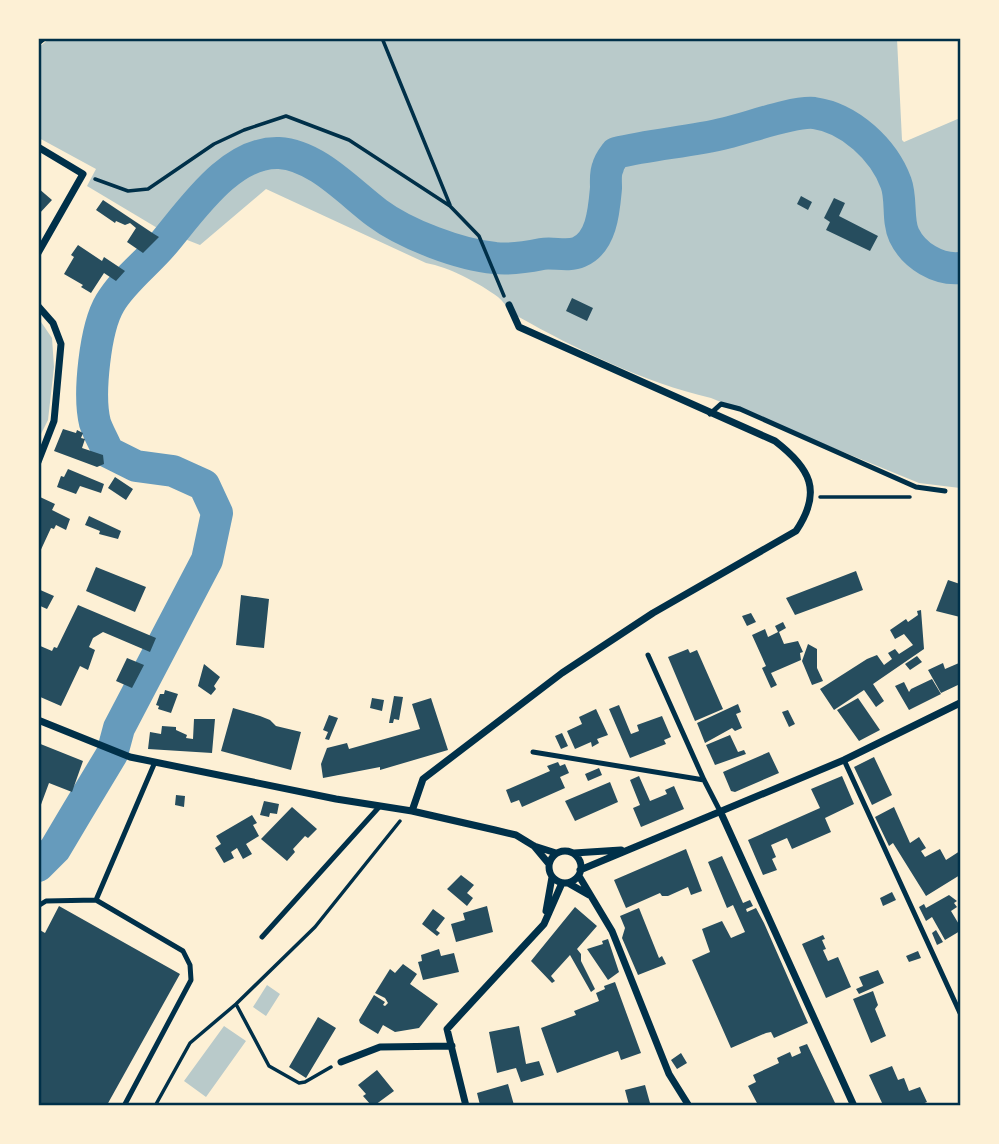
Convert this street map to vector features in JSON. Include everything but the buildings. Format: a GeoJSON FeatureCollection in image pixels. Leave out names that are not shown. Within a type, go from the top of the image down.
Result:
{"type":"FeatureCollection","features":[{"type":"Feature","properties":{"kind":"street"},"geometry":{"type":"LineString","coordinates":[[38,42],[43,38]]}},
{"type":"Feature","properties":{"kind":"street"},"geometry":{"type":"LineString","coordinates":[[38,147],[83,174],[38,253]]}},
{"type":"Feature","properties":{"kind":"street"},"geometry":{"type":"LineString","coordinates":[[412,811],[424,779],[562,673],[653,613],[796,531],[805,518],[811,497],[811,484],[804,468],[791,453],[775,441],[519,327],[509,304]]}},
{"type":"Feature","properties":{"kind":"street"},"geometry":{"type":"LineString","coordinates":[[38,306],[53,323],[61,344],[54,421],[38,461]]}},
{"type":"Feature","properties":{"kind":"street"},"geometry":{"type":"LineString","coordinates":[[466,1105],[447,1029],[544,924],[565,883],[626,850],[722,813],[844,760],[961,703]]}},
{"type":"Feature","properties":{"kind":"street"},"geometry":{"type":"LineString","coordinates":[[38,720],[122,754],[336,799],[412,811],[516,835],[534,846],[556,853],[626,850]]}},
{"type":"Feature","properties":{"kind":"street"},"geometry":{"type":"LineString","coordinates":[[722,813],[854,1105]]}},
{"type":"Feature","properties":{"kind":"street"},"geometry":{"type":"LineString","coordinates":[[534,846],[549,864],[552,877],[544,924]]}},
{"type":"Feature","properties":{"kind":"street"},"geometry":{"type":"LineString","coordinates":[[549,864],[556,853]]}},
{"type":"Feature","properties":{"kind":"street"},"geometry":{"type":"LineString","coordinates":[[574,853],[581,864],[580,873],[612,931],[669,1074],[689,1105]]}},
{"type":"Feature","properties":{"kind":"street"},"geometry":{"type":"LineString","coordinates":[[552,877],[592,896]]}},
{"type":"Feature","properties":{"kind":"street"},"geometry":{"type":"LineString","coordinates":[[341,1062],[380,1047],[452,1046]]}},
{"type":"Feature","properties":{"kind":"lane"},"geometry":{"type":"LineString","coordinates":[[710,414],[721,404],[740,409],[916,487],[945,491]]}},
{"type":"Feature","properties":{"kind":"lane"},"geometry":{"type":"LineString","coordinates":[[648,655],[704,780],[722,813]]}},
{"type":"Feature","properties":{"kind":"lane"},"geometry":{"type":"LineString","coordinates":[[533,752],[704,780]]}},
{"type":"Feature","properties":{"kind":"lane"},"geometry":{"type":"LineString","coordinates":[[844,760],[961,1013]]}},
{"type":"Feature","properties":{"kind":"lane"},"geometry":{"type":"LineString","coordinates":[[96,900],[155,761]]}},
{"type":"Feature","properties":{"kind":"lane"},"geometry":{"type":"LineString","coordinates":[[261,937],[380,806]]}},
{"type":"Feature","properties":{"kind":"lane"},"geometry":{"type":"LineString","coordinates":[[38,905],[46,901],[96,900],[183,951],[190,965],[191,980],[124,1105]]}},
{"type":"Feature","properties":{"kind":"path"},"geometry":{"type":"LineString","coordinates":[[382,38],[450,206]]}},
{"type":"Feature","properties":{"kind":"path"},"geometry":{"type":"LineString","coordinates":[[83,174],[128,191],[148,189],[214,144],[244,130],[286,116],[349,140],[450,206],[479,236],[509,304]]}},
{"type":"Feature","properties":{"kind":"path"},"geometry":{"type":"LineString","coordinates":[[811,497],[877,498],[920,495]]}},
{"type":"Feature","properties":{"kind":"path"},"geometry":{"type":"LineString","coordinates":[[155,1105],[190,1043],[236,1004],[315,926],[374,850],[412,811]]}},
{"type":"Feature","properties":{"kind":"path"},"geometry":{"type":"LineString","coordinates":[[236,1004],[268,1066],[299,1083],[305,1083],[341,1062]]}},
{"type":"Feature","properties":{"kind":"shaded area"},"geometry":{"type":"Polygon","coordinates":[[[49,39],[897,39],[902,140],[904,142],[960,118],[960,488],[919,483],[711,398],[611,364],[517,316],[498,297],[464,276],[426,263],[266,189],[200,245],[159,229],[87,186],[96,169],[39,138],[39,47],[49,39]]]}},
{"type":"Feature","properties":{"kind":"shaded area"},"geometry":{"type":"Polygon","coordinates":[[[39,319],[52,338],[54,367],[48,420],[39,438],[39,319]]]}},
{"type":"Feature","properties":{"kind":"shaded area"},"geometry":{"type":"Polygon","coordinates":[[[267,985],[280,994],[266,1016],[253,1007],[267,985]]]}},
{"type":"Feature","properties":{"kind":"shaded area"},"geometry":{"type":"Polygon","coordinates":[[[224,1026],[246,1041],[206,1097],[184,1081],[224,1026]]]}},
{"type":"Feature","properties":{"kind":"waterway"},"geometry":{"type":"LineString","coordinates":[[38,866],[55,849],[112,754],[119,728],[207,560],[217,513],[204,485],[173,471],[136,466],[108,452],[95,423],[92,396],[100,328],[110,303],[121,287],[199,200],[228,172],[261,155],[293,155],[319,167],[389,221],[417,236],[450,248],[507,259],[570,254],[587,247],[597,233],[604,206],[606,172],[616,153],[712,136],[783,117],[814,113],[840,121],[853,129],[883,159],[898,189],[902,229],[908,243],[920,255],[935,264],[960,268]]}}]}
